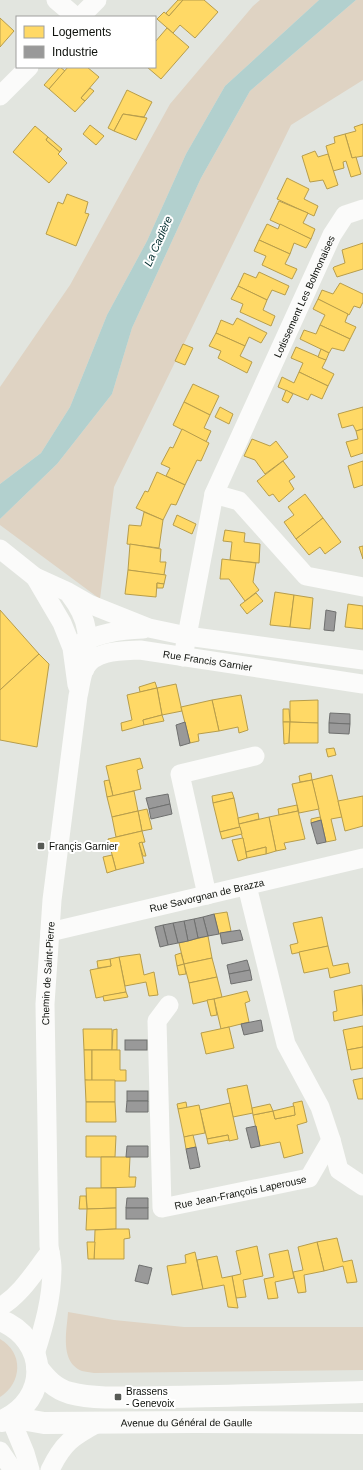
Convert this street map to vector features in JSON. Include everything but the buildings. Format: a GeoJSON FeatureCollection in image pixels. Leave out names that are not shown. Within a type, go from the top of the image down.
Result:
{"type":"FeatureCollection","features":[{"type":"Feature","properties":{"kind":"street"},"geometry":{"type":"LineString","coordinates":[[56,0],[75,16]]}},
{"type":"Feature","properties":{"kind":"street"},"geometry":{"type":"LineString","coordinates":[[81,16],[97,0]]}},
{"type":"Feature","properties":{"kind":"street"},"geometry":{"type":"LineString","coordinates":[[0,96],[28,68]]}},
{"type":"Feature","properties":{"kind":"street","name":"Lotissement Les Bolmonaises"},"geometry":{"type":"LineString","coordinates":[[183,657],[214,494],[332,235],[345,214],[363,209]]}},
{"type":"Feature","properties":{"kind":"street"},"geometry":{"type":"LineString","coordinates":[[214,494],[239,501],[306,576],[363,587]]}},
{"type":"Feature","properties":{"kind":"street"},"geometry":{"type":"LineString","coordinates":[[0,549],[35,577],[68,592],[89,604],[149,628],[187,636],[363,660]]}},
{"type":"Feature","properties":{"kind":"street"},"geometry":{"type":"LineString","coordinates":[[35,577],[62,623],[80,643],[85,668],[78,696]]}},
{"type":"Feature","properties":{"kind":"street"},"geometry":{"type":"LineString","coordinates":[[68,592],[79,606],[84,618],[80,643],[78,696]]}},
{"type":"Feature","properties":{"kind":"street"},"geometry":{"type":"LineString","coordinates":[[80,643],[120,630],[149,628]]}},
{"type":"Feature","properties":{"kind":"street","name":"Rue Francis Garnier"},"geometry":{"type":"LineString","coordinates":[[85,668],[94,659],[111,652],[140,650],[363,684]]}},
{"type":"Feature","properties":{"kind":"street","name":"Chemin de Saint-Pierre"},"geometry":{"type":"LineString","coordinates":[[36,1361],[49,1300],[52,1267],[50,1252],[45,1004],[53,892],[78,696]]}},
{"type":"Feature","properties":{"kind":"street"},"geometry":{"type":"LineString","coordinates":[[207,895],[180,774],[255,756]]}},
{"type":"Feature","properties":{"kind":"street","name":"Rue Savorgnan de Brazza"},"geometry":{"type":"LineString","coordinates":[[50,932],[363,858]]}},
{"type":"Feature","properties":{"kind":"street"},"geometry":{"type":"LineString","coordinates":[[248,886],[286,1044],[320,1107],[339,1170],[363,1186]]}},
{"type":"Feature","properties":{"kind":"street","name":"Rue Jean-François Laperouse"},"geometry":{"type":"LineString","coordinates":[[169,1005],[157,1021],[162,1208],[308,1178],[331,1140]]}},
{"type":"Feature","properties":{"kind":"street"},"geometry":{"type":"LineString","coordinates":[[0,1307],[9,1302],[20,1290],[50,1252]]}},
{"type":"Feature","properties":{"kind":"street"},"geometry":{"type":"LineString","coordinates":[[0,1320],[10,1324],[21,1332],[29,1342],[36,1361],[45,1378],[54,1386],[69,1393],[84,1396],[179,1396],[363,1392]]}},
{"type":"Feature","properties":{"kind":"street"},"geometry":{"type":"LineString","coordinates":[[30,1470],[25,1453],[5,1419],[22,1408],[31,1396],[36,1382],[36,1361]]}},
{"type":"Feature","properties":{"kind":"street","name":"Avenue du Général de Gaulle"},"geometry":{"type":"LineString","coordinates":[[5,1419],[44,1423],[363,1423]]}},
{"type":"Feature","properties":{"kind":"street"},"geometry":{"type":"LineString","coordinates":[[50,1470],[58,1454],[66,1443],[77,1434],[98,1423]]}},
{"type":"Feature","properties":{"kind":"street"},"geometry":{"type":"LineString","coordinates":[[0,1451],[13,1470]]}},
{"type":"Feature","properties":{"kind":"shaded area"},"geometry":{"type":"Polygon","coordinates":[[[260,0],[319,0],[225,86],[186,154],[147,241],[107,315],[70,407],[41,453],[0,484],[0,387],[70,285],[170,104],[253,6],[260,0]]]}},
{"type":"Feature","properties":{"kind":"shaded area"},"geometry":{"type":"Polygon","coordinates":[[[356,0],[363,0],[363,80],[291,125],[114,487],[100,599],[0,525],[0,519],[57,464],[112,394],[132,328],[201,178],[250,91],[356,0]]]}},
{"type":"Feature","properties":{"kind":"shaded area"},"geometry":{"type":"Polygon","coordinates":[[[68,1312],[114,1320],[184,1327],[363,1327],[363,1370],[94,1373],[82,1371],[75,1367],[70,1361],[67,1353],[66,1336],[68,1312]]]}},
{"type":"Feature","properties":{"kind":"shaded area"},"geometry":{"type":"Polygon","coordinates":[[[0,1339],[8,1345],[13,1352],[17,1368],[13,1384],[0,1397],[0,1339]]]}},
{"type":"Feature","properties":{"kind":"water","name":"La Cadière"},"geometry":{"type":"Polygon","coordinates":[[[319,0],[356,0],[250,91],[201,178],[132,328],[112,394],[57,464],[0,519],[0,484],[41,453],[70,407],[107,315],[147,241],[186,154],[225,86],[319,0]]]}},
{"type":"Feature","properties":{"kind":"place","name":"Françis Garnier"},"geometry":{"type":"Point","coordinates":[41,846]}},
{"type":"Feature","properties":{"kind":"place","name":"Brassens - Genevoix"},"geometry":{"type":"Point","coordinates":[118,1397]}}]}
